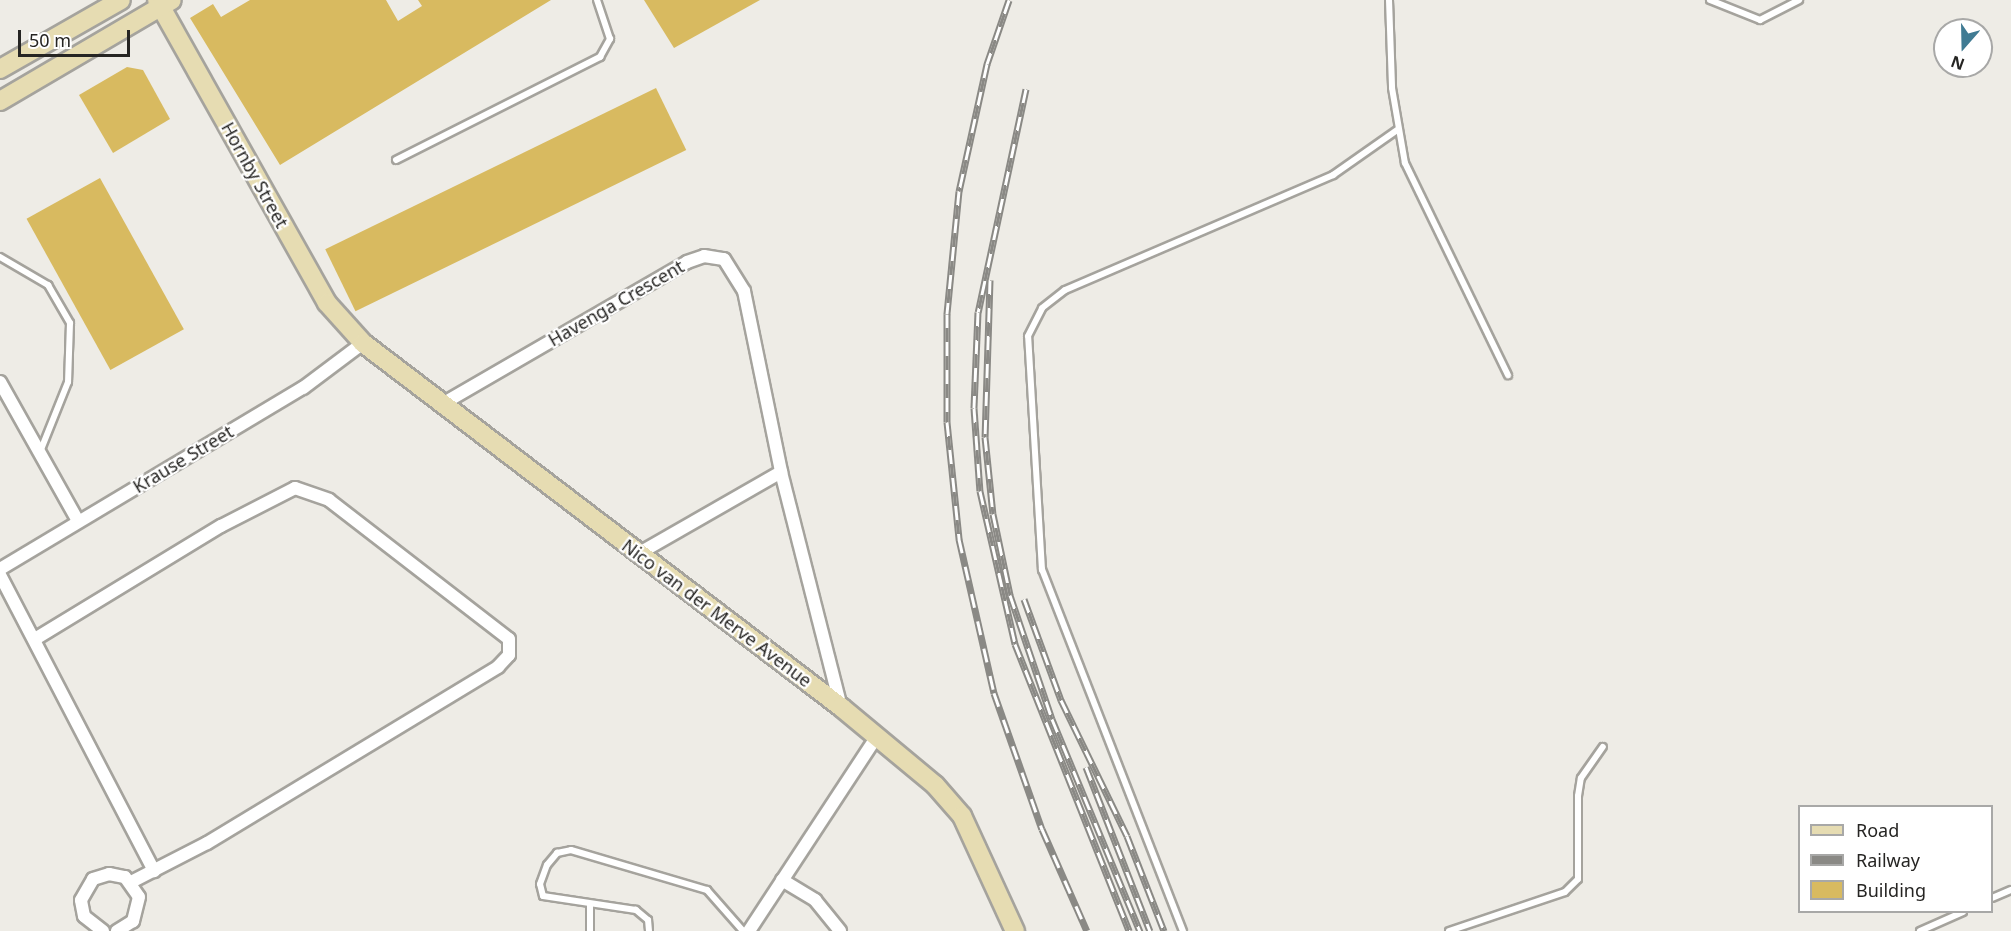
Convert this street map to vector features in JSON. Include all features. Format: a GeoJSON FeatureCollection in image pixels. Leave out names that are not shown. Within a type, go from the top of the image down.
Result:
{"type":"FeatureCollection","features":[{"type":"Feature","properties":{"kind":"street"},"geometry":{"type":"LineString","coordinates":[[0,69],[121,0]]}},
{"type":"Feature","properties":{"kind":"street"},"geometry":{"type":"LineString","coordinates":[[0,101],[163,2]]}},
{"type":"Feature","properties":{"kind":"street","name":"Hornby Street"},"geometry":{"type":"LineString","coordinates":[[163,2],[327,303],[363,343]]}},
{"type":"Feature","properties":{"kind":"street","name":"Havenga Crescent"},"geometry":{"type":"LineString","coordinates":[[444,403],[678,267],[713,256],[730,265],[744,291],[781,472],[841,707]]}},
{"type":"Feature","properties":{"kind":"street","name":"Nico van der Merve Avenue"},"geometry":{"type":"LineString","coordinates":[[363,343],[877,736],[958,811],[1015,931]]}},
{"type":"Feature","properties":{"kind":"street","name":"Krause Street"},"geometry":{"type":"LineString","coordinates":[[0,569],[303,388],[363,343]]}},
{"type":"Feature","properties":{"kind":"street"},"geometry":{"type":"LineString","coordinates":[[0,382],[78,521]]}},
{"type":"Feature","properties":{"kind":"street"},"geometry":{"type":"LineString","coordinates":[[638,554],[781,472]]}},
{"type":"Feature","properties":{"kind":"street"},"geometry":{"type":"LineString","coordinates":[[35,639],[220,526],[295,489],[329,500],[509,639],[509,655],[498,667],[154,871],[131,882]]}},
{"type":"Feature","properties":{"kind":"street"},"geometry":{"type":"LineString","coordinates":[[0,575],[154,871]]}},
{"type":"Feature","properties":{"kind":"street"},"geometry":{"type":"LineString","coordinates":[[749,931],[877,736]]}},
{"type":"Feature","properties":{"kind":"street"},"geometry":{"type":"LineString","coordinates":[[103,931],[84,916],[83,892],[100,875],[117,874],[131,882],[139,897],[138,914],[117,931]]}},
{"type":"Feature","properties":{"kind":"street"},"geometry":{"type":"LineString","coordinates":[[782,880],[815,900],[840,931]]}},
{"type":"Feature","properties":{"kind":"lane"},"geometry":{"type":"LineString","coordinates":[[396,160],[600,57],[610,39],[597,0]]}},
{"type":"Feature","properties":{"kind":"lane"},"geometry":{"type":"LineString","coordinates":[[1389,0],[1397,130],[1405,163],[1508,375]]}},
{"type":"Feature","properties":{"kind":"lane"},"geometry":{"type":"LineString","coordinates":[[1710,0],[1751,20],[1775,15],[1799,0]]}},
{"type":"Feature","properties":{"kind":"lane"},"geometry":{"type":"LineString","coordinates":[[1183,931],[1042,570],[1028,336],[1042,308],[1065,290],[1333,175],[1397,130]]}},
{"type":"Feature","properties":{"kind":"lane"},"geometry":{"type":"LineString","coordinates":[[0,257],[48,285],[70,323],[68,382],[40,453]]}},
{"type":"Feature","properties":{"kind":"lane"},"geometry":{"type":"LineString","coordinates":[[1449,931],[1565,892],[1578,879],[1581,778],[1603,747]]}},
{"type":"Feature","properties":{"kind":"lane"},"geometry":{"type":"LineString","coordinates":[[649,931],[648,920],[636,910],[546,898],[539,891],[557,853],[571,850],[707,890],[743,931]]}},
{"type":"Feature","properties":{"kind":"lane"},"geometry":{"type":"LineString","coordinates":[[1993,898],[2011,890]]}},
{"type":"Feature","properties":{"kind":"lane"},"geometry":{"type":"LineString","coordinates":[[590,904],[590,931]]}},
{"type":"Feature","properties":{"kind":"lane"},"geometry":{"type":"LineString","coordinates":[[1920,931],[1961,913]]}},
{"type":"Feature","properties":{"kind":"building"},"geometry":{"type":"Polygon","coordinates":[[[250,0],[386,0],[398,21],[422,6],[418,0],[551,0],[280,165],[190,18],[213,4],[221,17],[250,0]]]}},
{"type":"Feature","properties":{"kind":"building"},"geometry":{"type":"Polygon","coordinates":[[[644,0],[760,0],[674,48],[644,0]]]}},
{"type":"Feature","properties":{"kind":"building"},"geometry":{"type":"Polygon","coordinates":[[[127,67],[143,70],[170,119],[113,153],[79,95],[127,67]]]}},
{"type":"Feature","properties":{"kind":"building"},"geometry":{"type":"Polygon","coordinates":[[[656,88],[686,150],[355,311],[325,249],[656,88]]]}},
{"type":"Feature","properties":{"kind":"building"},"geometry":{"type":"Polygon","coordinates":[[[100,178],[184,329],[110,370],[27,219],[100,178]]]}},
{"type":"Feature","properties":{"kind":"railway"},"geometry":{"type":"LineString","coordinates":[[1009,0],[987,64],[959,191],[947,314],[947,422],[959,539],[994,693],[1042,829],[1087,931]]}},
{"type":"Feature","properties":{"kind":"railway"},"geometry":{"type":"LineString","coordinates":[[1026,89],[978,312],[974,408],[980,491],[1015,644],[1129,931]]}},
{"type":"Feature","properties":{"kind":"railway"},"geometry":{"type":"LineString","coordinates":[[990,280],[985,437],[993,514],[1010,595],[1052,719],[1140,931]]}},
{"type":"Feature","properties":{"kind":"railway"},"geometry":{"type":"LineString","coordinates":[[1024,599],[1061,700],[1127,836],[1164,931]]}},
{"type":"Feature","properties":{"kind":"railway"},"geometry":{"type":"LineString","coordinates":[[1086,767],[1150,931]]}}]}
